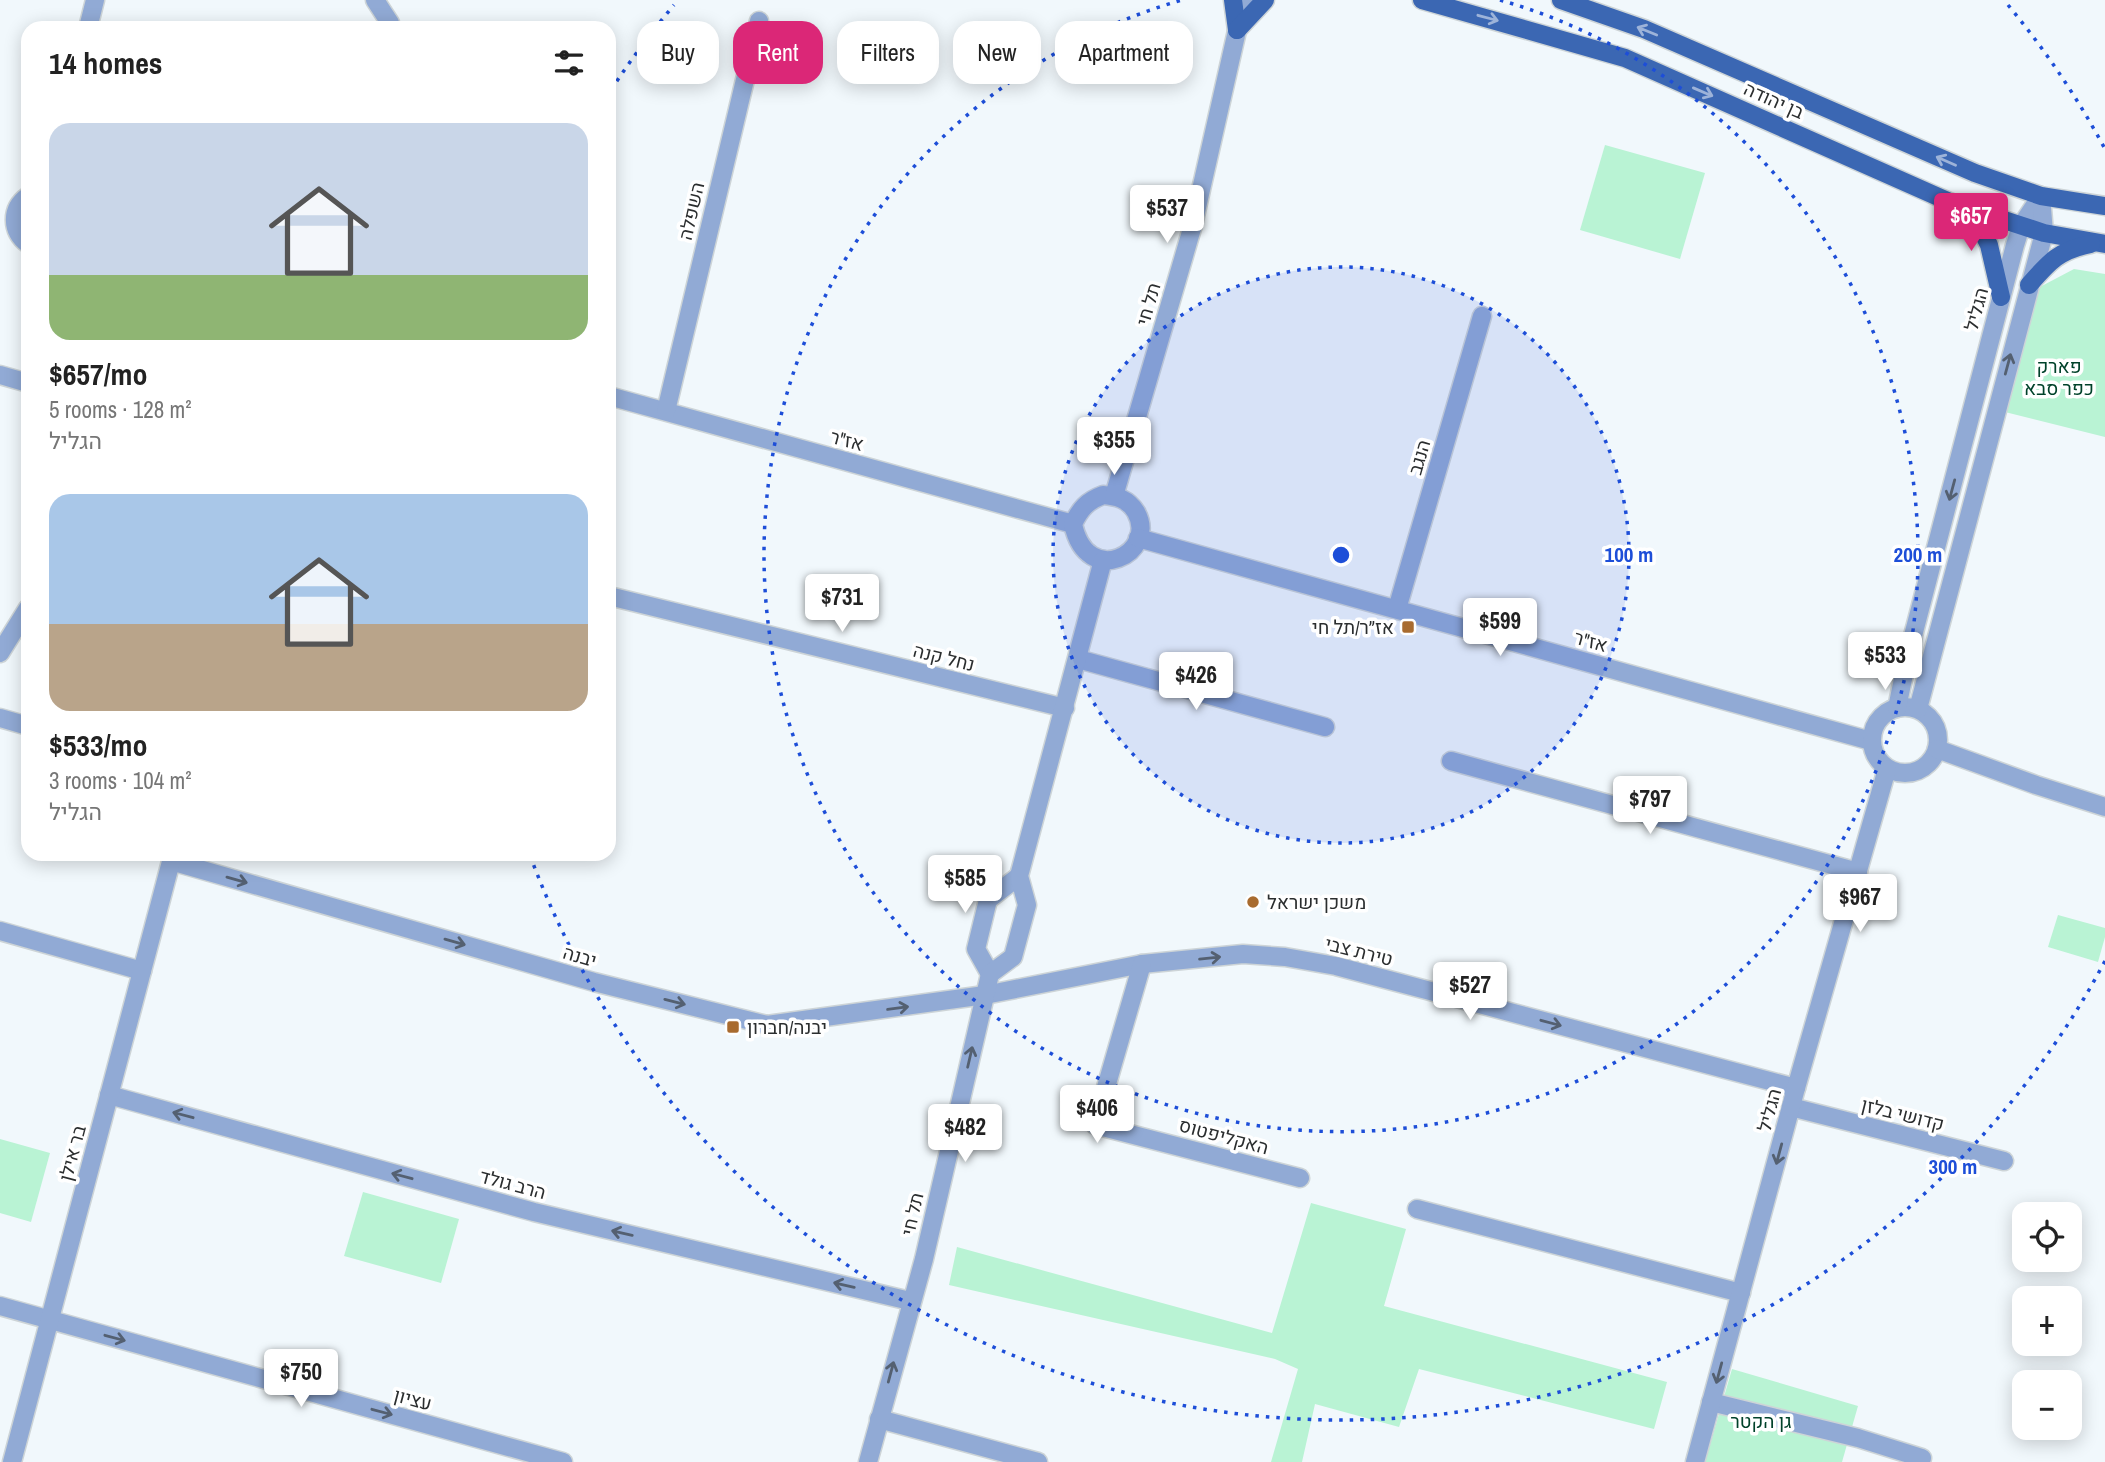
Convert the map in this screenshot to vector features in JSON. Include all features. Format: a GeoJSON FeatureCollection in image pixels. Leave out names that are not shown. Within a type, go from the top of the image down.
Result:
{"type":"FeatureCollection","features":[{"type":"Feature","properties":{"kind":"main road"},"geometry":{"type":"LineString","coordinates":[[1233,0],[1237,30]]}},
{"type":"Feature","properties":{"kind":"main road"},"geometry":{"type":"LineString","coordinates":[[1237,30],[1265,0]]}},
{"type":"Feature","properties":{"kind":"main road","name":"בן יהודה"},"geometry":{"type":"LineString","coordinates":[[1422,0],[1625,58],[1952,202],[2044,233],[2101,243]]}},
{"type":"Feature","properties":{"kind":"main road","name":"בן יהודה"},"geometry":{"type":"LineString","coordinates":[[1560,0],[1644,29],[1975,173],[2041,195],[2105,206]]}},
{"type":"Feature","properties":{"kind":"main road"},"geometry":{"type":"LineString","coordinates":[[1952,202],[1985,237],[1995,266],[2001,297]]}},
{"type":"Feature","properties":{"kind":"main road"},"geometry":{"type":"LineString","coordinates":[[2029,285],[2053,258],[2080,246],[2101,243]]}},
{"type":"Feature","properties":{"kind":"street"},"geometry":{"type":"LineString","coordinates":[[90,21],[95,0]]}},
{"type":"Feature","properties":{"kind":"street"},"geometry":{"type":"LineString","coordinates":[[375,0],[389,21]]}},
{"type":"Feature","properties":{"kind":"street","name":"תל חי"},"geometry":{"type":"LineString","coordinates":[[1114,496],[1193,225],[1244,0]]}},
{"type":"Feature","properties":{"kind":"street","name":"השפלה"},"geometry":{"type":"LineString","coordinates":[[666,411],[744,84]]}},
{"type":"Feature","properties":{"kind":"street"},"geometry":{"type":"LineString","coordinates":[[1918,709],[2044,233],[2041,195]]}},
{"type":"Feature","properties":{"kind":"street","name":"הגליל"},"geometry":{"type":"LineString","coordinates":[[1897,708],[1908,655],[2001,297],[2021,226],[2041,195]]}},
{"type":"Feature","properties":{"kind":"street"},"geometry":{"type":"LineString","coordinates":[[21,204],[7,223],[21,236]]}},
{"type":"Feature","properties":{"kind":"street","name":"הנגב"},"geometry":{"type":"LineString","coordinates":[[1398,610],[1482,316]]}},
{"type":"Feature","properties":{"kind":"street"},"geometry":{"type":"LineString","coordinates":[[0,375],[21,381]]}},
{"type":"Feature","properties":{"kind":"street","name":"אז\"ר"},"geometry":{"type":"LineString","coordinates":[[616,398],[1073,524]]}},
{"type":"Feature","properties":{"kind":"street"},"geometry":{"type":"LineString","coordinates":[[1103,495],[1114,496],[1124,499],[1138,516],[1139,538],[1125,555],[1115,560],[1103,560],[1087,552],[1079,544],[1073,524],[1083,506],[1092,499],[1103,495]]}},
{"type":"Feature","properties":{"kind":"street","name":"אז\"ר"},"geometry":{"type":"LineString","coordinates":[[1139,538],[1871,741]]}},
{"type":"Feature","properties":{"kind":"street"},"geometry":{"type":"LineString","coordinates":[[1019,876],[988,900],[976,949],[990,974],[1013,957],[1027,905],[1019,876],[1103,560]]}},
{"type":"Feature","properties":{"kind":"street","name":"נחל קנה"},"geometry":{"type":"LineString","coordinates":[[616,598],[1065,708]]}},
{"type":"Feature","properties":{"kind":"street"},"geometry":{"type":"LineString","coordinates":[[0,653],[21,619]]}},
{"type":"Feature","properties":{"kind":"street"},"geometry":{"type":"LineString","coordinates":[[1077,659],[1325,727]]}},
{"type":"Feature","properties":{"kind":"street"},"geometry":{"type":"LineString","coordinates":[[1897,708],[1918,709],[1926,714],[1937,730],[1937,749],[1926,766],[1917,771],[1907,774],[1887,769],[1878,762],[1873,752],[1872,732],[1881,716],[1897,708]]}},
{"type":"Feature","properties":{"kind":"street"},"geometry":{"type":"LineString","coordinates":[[0,718],[21,724]]}},
{"type":"Feature","properties":{"kind":"street"},"geometry":{"type":"LineString","coordinates":[[1937,749],[2105,807]]}},
{"type":"Feature","properties":{"kind":"street"},"geometry":{"type":"LineString","coordinates":[[1451,761],[1858,873]]}},
{"type":"Feature","properties":{"kind":"street","name":"הגליל"},"geometry":{"type":"LineString","coordinates":[[1695,1462],[1796,1088],[1887,769]]}},
{"type":"Feature","properties":{"kind":"street","name":"בר אילן"},"geometry":{"type":"LineString","coordinates":[[12,1462],[171,861]]}},
{"type":"Feature","properties":{"kind":"street","name":"יבנה"},"geometry":{"type":"LineString","coordinates":[[182,861],[594,982],[767,1025],[985,995]]}},
{"type":"Feature","properties":{"kind":"street"},"geometry":{"type":"LineString","coordinates":[[0,931],[142,971]]}},
{"type":"Feature","properties":{"kind":"street","name":"טירת צבי"},"geometry":{"type":"LineString","coordinates":[[985,995],[1142,964],[1244,954],[1285,957],[1324,964],[1796,1088]]}},
{"type":"Feature","properties":{"kind":"street","name":"האקליפטוס"},"geometry":{"type":"LineString","coordinates":[[1142,964],[1095,1125],[1300,1178]]}},
{"type":"Feature","properties":{"kind":"street","name":"תל חי"},"geometry":{"type":"LineString","coordinates":[[867,1462],[923,1259],[990,974]]}},
{"type":"Feature","properties":{"kind":"street","name":"הרב גולד"},"geometry":{"type":"LineString","coordinates":[[109,1095],[534,1212],[911,1301]]}},
{"type":"Feature","properties":{"kind":"street","name":"קדושי בלזן"},"geometry":{"type":"LineString","coordinates":[[1791,1107],[2004,1161]]}},
{"type":"Feature","properties":{"kind":"street"},"geometry":{"type":"LineString","coordinates":[[1417,1209],[1741,1293]]}},
{"type":"Feature","properties":{"kind":"street","name":"עציון"},"geometry":{"type":"LineString","coordinates":[[0,1307],[563,1462]]}},
{"type":"Feature","properties":{"kind":"street"},"geometry":{"type":"LineString","coordinates":[[1711,1402],[1858,1438],[1922,1458]]}},
{"type":"Feature","properties":{"kind":"street"},"geometry":{"type":"LineString","coordinates":[[879,1419],[1038,1462]]}},
{"type":"Feature","properties":{"kind":"green space"},"geometry":{"type":"Polygon","coordinates":[[[1605,145],[1705,173],[1680,259],[1580,230],[1605,145]]]}},
{"type":"Feature","properties":{"kind":"green space","name":"פארק כפר סבא"},"geometry":{"type":"Polygon","coordinates":[[[2074,269],[2105,274],[2105,437],[2001,411],[2036,289],[2074,269]]]}},
{"type":"Feature","properties":{"kind":"green space"},"geometry":{"type":"Polygon","coordinates":[[[2058,915],[2105,928],[2098,962],[2048,947],[2058,915]]]}},
{"type":"Feature","properties":{"kind":"green space"},"geometry":{"type":"Polygon","coordinates":[[[0,1139],[50,1153],[31,1222],[0,1213],[0,1139]]]}},
{"type":"Feature","properties":{"kind":"green space"},"geometry":{"type":"Polygon","coordinates":[[[363,1192],[459,1219],[441,1283],[344,1256],[363,1192]]]}},
{"type":"Feature","properties":{"kind":"green space"},"geometry":{"type":"Polygon","coordinates":[[[1311,1203],[1406,1229],[1384,1306],[1667,1382],[1654,1429],[1419,1369],[1399,1427],[1315,1404],[1302,1462],[1271,1462],[1298,1369],[1275,1359],[949,1285],[957,1247],[1272,1333],[1311,1203]]]}},
{"type":"Feature","properties":{"kind":"green space","name":"גן הקטר"},"geometry":{"type":"Polygon","coordinates":[[[1732,1369],[1858,1406],[1842,1462],[1705,1462],[1732,1369]]]}},
{"type":"Feature","properties":{"kind":"place","name":"אז״ר/תל חי"},"geometry":{"type":"Point","coordinates":[1408,627]}},
{"type":"Feature","properties":{"kind":"place","name":"משכן ישראל"},"geometry":{"type":"Point","coordinates":[1253,902]}},
{"type":"Feature","properties":{"kind":"place","name":"יבנה/חברון"},"geometry":{"type":"Point","coordinates":[733,1027]}}]}
